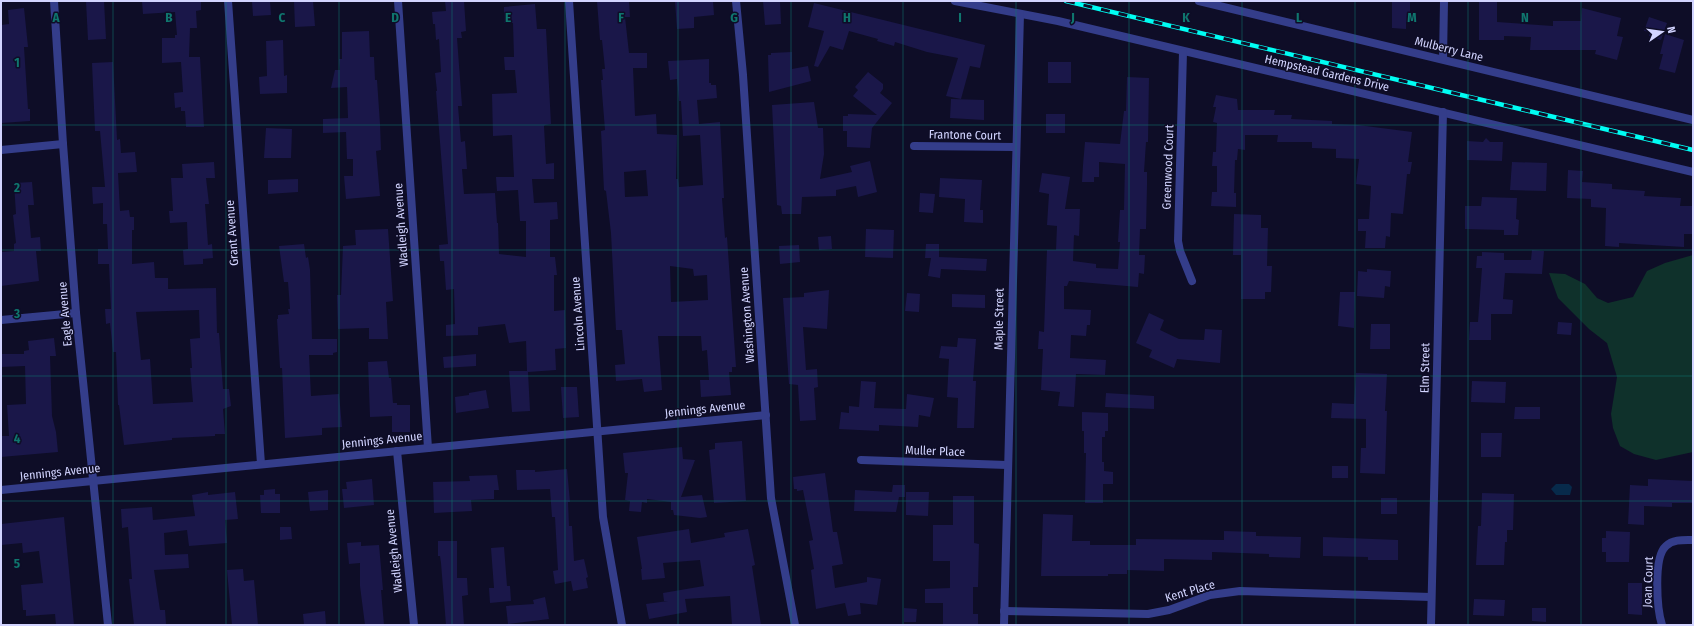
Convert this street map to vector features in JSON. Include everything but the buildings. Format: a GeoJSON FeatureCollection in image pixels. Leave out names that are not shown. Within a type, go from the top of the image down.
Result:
{"type":"FeatureCollection","features":[{"type":"Feature","properties":{"kind":"street","name":"Eagle Avenue"},"geometry":{"type":"LineString","coordinates":[[54,1],[76,313],[108,625]]}},
{"type":"Feature","properties":{"kind":"street","name":"Grant Avenue"},"geometry":{"type":"LineString","coordinates":[[228,1],[261,464]]}},
{"type":"Feature","properties":{"kind":"street","name":"Wadleigh Avenue"},"geometry":{"type":"LineString","coordinates":[[398,1],[428,448]]}},
{"type":"Feature","properties":{"kind":"street","name":"Lincoln Avenue"},"geometry":{"type":"LineString","coordinates":[[569,1],[603,517],[622,625]]}},
{"type":"Feature","properties":{"kind":"street","name":"Washington Avenue"},"geometry":{"type":"LineString","coordinates":[[736,1],[743,75],[771,498],[795,625]]}},
{"type":"Feature","properties":{"kind":"street","name":"Hempstead Gardens Drive"},"geometry":{"type":"LineString","coordinates":[[955,1],[1058,21],[1183,52],[1693,172]]}},
{"type":"Feature","properties":{"kind":"street","name":"Mulberry Lane"},"geometry":{"type":"LineString","coordinates":[[1199,1],[1693,120]]}},
{"type":"Feature","properties":{"kind":"street"},"geometry":{"type":"LineString","coordinates":[[1443,59],[1444,1]]}},
{"type":"Feature","properties":{"kind":"street","name":"Maple Street"},"geometry":{"type":"LineString","coordinates":[[1004,625],[1015,147],[1020,14]]}},
{"type":"Feature","properties":{"kind":"street","name":"Greenwood Court"},"geometry":{"type":"LineString","coordinates":[[1183,52],[1178,241],[1180,251],[1192,281]]}},
{"type":"Feature","properties":{"kind":"street","name":"Elm Street"},"geometry":{"type":"LineString","coordinates":[[1431,625],[1443,112]]}},
{"type":"Feature","properties":{"kind":"street"},"geometry":{"type":"LineString","coordinates":[[1,150],[63,144]]}},
{"type":"Feature","properties":{"kind":"street","name":"Frantone Court"},"geometry":{"type":"LineString","coordinates":[[914,146],[1015,147]]}},
{"type":"Feature","properties":{"kind":"street"},"geometry":{"type":"LineString","coordinates":[[1,320],[76,313]]}},
{"type":"Feature","properties":{"kind":"street","name":"Jennings Avenue"},"geometry":{"type":"LineString","coordinates":[[1,490],[766,415]]}},
{"type":"Feature","properties":{"kind":"street","name":"Wadleigh Avenue"},"geometry":{"type":"LineString","coordinates":[[396,451],[414,625]]}},
{"type":"Feature","properties":{"kind":"street","name":"Muller Place"},"geometry":{"type":"LineString","coordinates":[[861,460],[1007,465]]}},
{"type":"Feature","properties":{"kind":"street","name":"Joan Court"},"geometry":{"type":"LineString","coordinates":[[1662,625],[1658,608],[1660,555],[1666,545],[1672,542],[1693,540]]}},
{"type":"Feature","properties":{"kind":"street","name":"Kent Place"},"geometry":{"type":"LineString","coordinates":[[1004,611],[1148,614],[1169,610],[1210,595],[1240,591],[1431,597]]}},
{"type":"Feature","properties":{"kind":"green space"},"geometry":{"type":"Polygon","coordinates":[[[1693,255],[1693,452],[1656,460],[1634,454],[1620,446],[1613,428],[1611,414],[1617,377],[1607,343],[1589,329],[1558,298],[1549,273],[1565,274],[1585,284],[1597,298],[1608,303],[1633,297],[1647,271],[1665,263],[1693,255]]]}},
{"type":"Feature","properties":{"kind":"water"},"geometry":{"type":"Polygon","coordinates":[[[1556,484],[1569,484],[1572,487],[1570,495],[1556,495],[1551,489],[1556,484]]]}},
{"type":"Feature","properties":{"kind":"railway"},"geometry":{"type":"LineString","coordinates":[[1066,1],[1693,150]]}}]}
